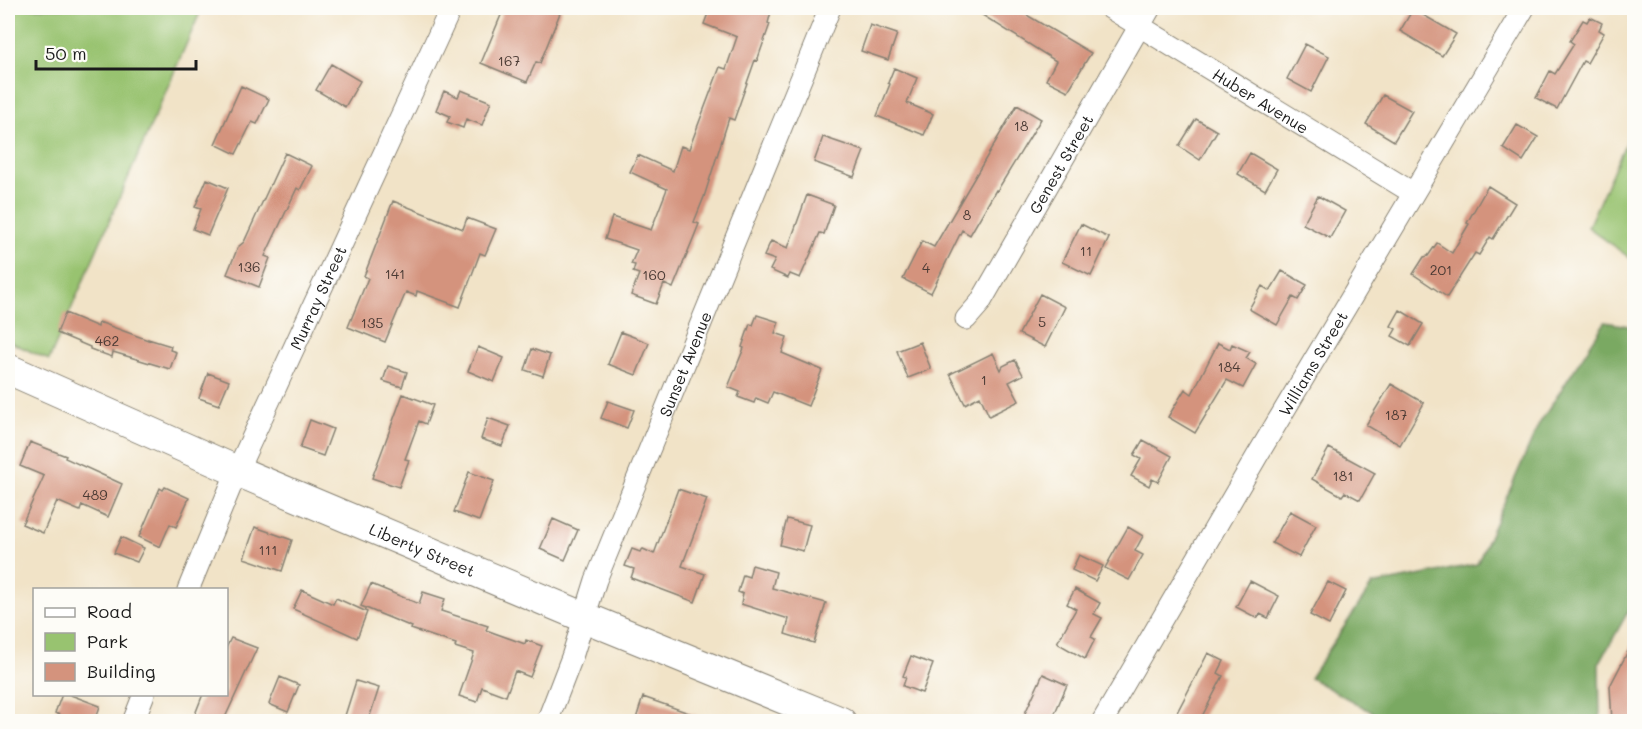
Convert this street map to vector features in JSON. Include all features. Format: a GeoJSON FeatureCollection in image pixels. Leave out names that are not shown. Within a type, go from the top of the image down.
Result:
{"type":"FeatureCollection","features":[{"type":"Feature","properties":{"kind":"main road","name":"Liberty Street"},"geometry":{"type":"LineString","coordinates":[[8,369],[237,471],[841,722]]}},
{"type":"Feature","properties":{"kind":"street","name":"Murray Street"},"geometry":{"type":"LineString","coordinates":[[189,588],[237,471],[451,8]]}},
{"type":"Feature","properties":{"kind":"street","name":"Sunset Avenue"},"geometry":{"type":"LineString","coordinates":[[547,722],[572,657],[596,580],[830,8]]}},
{"type":"Feature","properties":{"kind":"street","name":"Huber Avenue"},"geometry":{"type":"LineString","coordinates":[[1110,8],[1145,16],[1413,193]]}},
{"type":"Feature","properties":{"kind":"street","name":"Williams Street"},"geometry":{"type":"LineString","coordinates":[[1102,722],[1257,456],[1524,8]]}},
{"type":"Feature","properties":{"kind":"street","name":"Genest Street"},"geometry":{"type":"LineString","coordinates":[[966,319],[980,303],[1145,16]]}},
{"type":"Feature","properties":{"kind":"street"},"geometry":{"type":"LineString","coordinates":[[133,722],[143,696]]}},
{"type":"Feature","properties":{"kind":"green space"},"geometry":{"type":"Polygon","coordinates":[[[8,8],[202,8],[49,360],[8,341],[8,8]]]}},
{"type":"Feature","properties":{"kind":"green space"},"geometry":{"type":"Polygon","coordinates":[[[1634,124],[1634,261],[1588,227],[1634,124]]]}},
{"type":"Feature","properties":{"kind":"green space"},"geometry":{"type":"Polygon","coordinates":[[[1605,322],[1634,327],[1634,601],[1599,664],[1600,721],[1388,721],[1310,678],[1372,585],[1477,564],[1539,424],[1605,322]]]}},
{"type":"Feature","properties":{"kind":"building"},"geometry":{"type":"Polygon","coordinates":[[[504,8],[562,8],[540,63],[536,62],[527,82],[481,63],[504,8]]]}},
{"type":"Feature","properties":{"kind":"building"},"geometry":{"type":"Polygon","coordinates":[[[710,8],[772,8],[768,23],[770,24],[734,120],[729,118],[694,222],[699,224],[673,288],[664,284],[656,304],[631,295],[639,274],[633,272],[635,265],[631,264],[637,250],[605,239],[612,217],[651,230],[667,189],[630,172],[638,155],[673,171],[681,146],[689,149],[720,67],[726,69],[737,37],[704,24],[710,8]]]}},
{"type":"Feature","properties":{"kind":"building"},"geometry":{"type":"Polygon","coordinates":[[[971,8],[1015,8],[1091,53],[1068,91],[1046,80],[1056,61],[971,8]]]}},
{"type":"Feature","properties":{"kind":"building"},"geometry":{"type":"Polygon","coordinates":[[[1413,9],[1456,34],[1442,56],[1400,31],[1413,9]]]}},
{"type":"Feature","properties":{"kind":"building"},"geometry":{"type":"Polygon","coordinates":[[[1590,17],[1602,23],[1599,30],[1604,33],[1587,63],[1583,61],[1557,109],[1536,98],[1550,71],[1555,74],[1574,44],[1570,41],[1583,20],[1587,22],[1590,17]]]}},
{"type":"Feature","properties":{"kind":"building"},"geometry":{"type":"Polygon","coordinates":[[[870,25],[897,34],[888,60],[861,51],[870,25]]]}},
{"type":"Feature","properties":{"kind":"building"},"geometry":{"type":"Polygon","coordinates":[[[1305,44],[1329,56],[1311,92],[1287,79],[1305,44]]]}},
{"type":"Feature","properties":{"kind":"building"},"geometry":{"type":"Polygon","coordinates":[[[331,64],[360,81],[345,107],[316,90],[331,64]]]}},
{"type":"Feature","properties":{"kind":"building"},"geometry":{"type":"Polygon","coordinates":[[[894,68],[917,78],[907,103],[933,114],[924,135],[877,116],[894,68]]]}},
{"type":"Feature","properties":{"kind":"building"},"geometry":{"type":"Polygon","coordinates":[[[241,86],[269,99],[257,124],[252,122],[236,154],[215,144],[241,86]]]}},
{"type":"Feature","properties":{"kind":"building"},"geometry":{"type":"Polygon","coordinates":[[[461,90],[491,102],[482,125],[466,119],[463,128],[447,122],[450,116],[436,110],[444,91],[458,97],[461,90]]]}},
{"type":"Feature","properties":{"kind":"building"},"geometry":{"type":"Polygon","coordinates":[[[1383,95],[1412,111],[1394,141],[1366,124],[1383,95]]]}},
{"type":"Feature","properties":{"kind":"building"},"geometry":{"type":"Polygon","coordinates":[[[1017,105],[1041,119],[970,235],[962,230],[931,293],[903,279],[922,241],[934,247],[1017,105]]]}},
{"type":"Feature","properties":{"kind":"building"},"geometry":{"type":"Polygon","coordinates":[[[1196,119],[1217,131],[1200,160],[1179,146],[1196,119]]]}},
{"type":"Feature","properties":{"kind":"building"},"geometry":{"type":"Polygon","coordinates":[[[1517,125],[1538,137],[1523,161],[1503,148],[1517,125]]]}},
{"type":"Feature","properties":{"kind":"building"},"geometry":{"type":"Polygon","coordinates":[[[823,137],[864,151],[854,177],[814,162],[823,137]]]}},
{"type":"Feature","properties":{"kind":"building"},"geometry":{"type":"Polygon","coordinates":[[[285,153],[312,166],[300,190],[297,188],[265,256],[270,258],[259,287],[227,274],[285,153]]]}},
{"type":"Feature","properties":{"kind":"building"},"geometry":{"type":"Polygon","coordinates":[[[1250,153],[1277,169],[1265,190],[1238,174],[1250,153]]]}},
{"type":"Feature","properties":{"kind":"building"},"geometry":{"type":"Polygon","coordinates":[[[207,179],[228,188],[208,235],[193,229],[201,209],[195,207],[207,179]]]}},
{"type":"Feature","properties":{"kind":"building"},"geometry":{"type":"Polygon","coordinates":[[[1488,186],[1515,203],[1493,239],[1490,237],[1479,255],[1475,253],[1447,297],[1413,274],[1437,243],[1452,253],[1488,186]]]}},
{"type":"Feature","properties":{"kind":"building"},"geometry":{"type":"Polygon","coordinates":[[[807,195],[834,205],[824,234],[820,233],[800,278],[790,274],[788,278],[770,270],[775,260],[764,256],[771,241],[788,248],[807,195]]]}},
{"type":"Feature","properties":{"kind":"building"},"geometry":{"type":"Polygon","coordinates":[[[1318,196],[1345,211],[1330,238],[1303,224],[1318,196]]]}},
{"type":"Feature","properties":{"kind":"building"},"geometry":{"type":"Polygon","coordinates":[[[393,201],[463,229],[467,218],[496,229],[485,255],[480,253],[460,307],[417,291],[416,296],[406,292],[385,342],[348,327],[368,278],[364,276],[393,201]]]}},
{"type":"Feature","properties":{"kind":"building"},"geometry":{"type":"Polygon","coordinates":[[[1081,224],[1109,238],[1091,276],[1062,262],[1081,224]]]}},
{"type":"Feature","properties":{"kind":"building"},"geometry":{"type":"Polygon","coordinates":[[[1282,271],[1307,285],[1298,300],[1293,297],[1277,325],[1249,309],[1262,286],[1270,291],[1282,271]]]}},
{"type":"Feature","properties":{"kind":"building"},"geometry":{"type":"Polygon","coordinates":[[[1040,294],[1065,307],[1045,347],[1019,334],[1040,294]]]}},
{"type":"Feature","properties":{"kind":"building"},"geometry":{"type":"Polygon","coordinates":[[[1400,310],[1423,324],[1410,346],[1392,336],[1396,329],[1391,326],[1400,310]]]}},
{"type":"Feature","properties":{"kind":"building"},"geometry":{"type":"Polygon","coordinates":[[[65,313],[98,327],[99,322],[171,346],[170,350],[176,352],[170,369],[113,352],[112,357],[57,333],[65,313]]]}},
{"type":"Feature","properties":{"kind":"building"},"geometry":{"type":"Polygon","coordinates":[[[757,315],[779,322],[775,333],[787,337],[782,353],[822,370],[808,406],[773,392],[768,403],[756,398],[754,403],[738,397],[740,392],[728,387],[744,348],[742,347],[750,324],[753,325],[757,315]]]}},
{"type":"Feature","properties":{"kind":"building"},"geometry":{"type":"Polygon","coordinates":[[[621,332],[649,343],[636,375],[608,364],[621,332]]]}},
{"type":"Feature","properties":{"kind":"building"},"geometry":{"type":"Polygon","coordinates":[[[920,342],[931,369],[908,378],[897,351],[920,342]]]}},
{"type":"Feature","properties":{"kind":"building"},"geometry":{"type":"Polygon","coordinates":[[[1218,343],[1230,349],[1232,344],[1250,352],[1246,358],[1256,364],[1243,388],[1227,380],[1195,433],[1168,417],[1185,389],[1192,394],[1218,343]]]}},
{"type":"Feature","properties":{"kind":"building"},"geometry":{"type":"Polygon","coordinates":[[[478,347],[504,358],[494,382],[468,371],[478,347]]]}},
{"type":"Feature","properties":{"kind":"building"},"geometry":{"type":"Polygon","coordinates":[[[532,349],[550,355],[543,376],[525,370],[532,349]]]}},
{"type":"Feature","properties":{"kind":"building"},"geometry":{"type":"Polygon","coordinates":[[[993,353],[1001,370],[1003,366],[1015,360],[1023,375],[1009,382],[1019,401],[989,416],[980,396],[965,404],[950,374],[993,353]]]}},
{"type":"Feature","properties":{"kind":"building"},"geometry":{"type":"Polygon","coordinates":[[[388,366],[407,372],[402,387],[383,381],[388,366]]]}},
{"type":"Feature","properties":{"kind":"building"},"geometry":{"type":"Polygon","coordinates":[[[208,373],[229,381],[219,405],[199,398],[208,373]]]}},
{"type":"Feature","properties":{"kind":"building"},"geometry":{"type":"Polygon","coordinates":[[[1391,384],[1424,403],[1400,445],[1366,425],[1391,384]]]}},
{"type":"Feature","properties":{"kind":"building"},"geometry":{"type":"Polygon","coordinates":[[[403,394],[433,405],[426,424],[419,421],[405,459],[409,460],[399,487],[372,478],[403,394]]]}},
{"type":"Feature","properties":{"kind":"building"},"geometry":{"type":"Polygon","coordinates":[[[608,401],[634,410],[627,428],[601,418],[608,401]]]}},
{"type":"Feature","properties":{"kind":"building"},"geometry":{"type":"Polygon","coordinates":[[[488,418],[510,426],[502,446],[481,439],[488,418]]]}},
{"type":"Feature","properties":{"kind":"building"},"geometry":{"type":"Polygon","coordinates":[[[310,420],[333,429],[323,456],[300,448],[310,420]]]}},
{"type":"Feature","properties":{"kind":"building"},"geometry":{"type":"Polygon","coordinates":[[[1143,440],[1172,456],[1158,482],[1152,479],[1149,486],[1131,476],[1141,459],[1134,455],[1143,440]]]}},
{"type":"Feature","properties":{"kind":"building"},"geometry":{"type":"Polygon","coordinates":[[[30,442],[66,456],[65,458],[122,484],[108,517],[82,505],[80,511],[57,501],[43,533],[22,524],[44,476],[20,466],[30,442]]]}},
{"type":"Feature","properties":{"kind":"building"},"geometry":{"type":"Polygon","coordinates":[[[1329,448],[1375,473],[1360,500],[1345,492],[1342,496],[1312,479],[1329,448]]]}},
{"type":"Feature","properties":{"kind":"building"},"geometry":{"type":"Polygon","coordinates":[[[469,472],[494,481],[479,521],[454,512],[469,472]]]}},
{"type":"Feature","properties":{"kind":"building"},"geometry":{"type":"Polygon","coordinates":[[[165,487],[189,498],[176,527],[170,524],[160,547],[139,537],[160,488],[163,490],[165,487]]]}},
{"type":"Feature","properties":{"kind":"building"},"geometry":{"type":"Polygon","coordinates":[[[678,489],[707,499],[682,566],[705,574],[695,602],[631,578],[634,569],[625,566],[632,549],[640,552],[643,549],[654,554],[678,489]]]}},
{"type":"Feature","properties":{"kind":"building"},"geometry":{"type":"Polygon","coordinates":[[[1290,511],[1316,525],[1299,557],[1272,543],[1290,511]]]}},
{"type":"Feature","properties":{"kind":"building"},"geometry":{"type":"Polygon","coordinates":[[[553,519],[578,530],[565,560],[540,549],[553,519]]]}},
{"type":"Feature","properties":{"kind":"building"},"geometry":{"type":"Polygon","coordinates":[[[787,519],[810,525],[803,551],[780,545],[787,519]]]}},
{"type":"Feature","properties":{"kind":"building"},"geometry":{"type":"Polygon","coordinates":[[[255,527],[292,540],[282,571],[244,558],[255,527]]]}},
{"type":"Feature","properties":{"kind":"building"},"geometry":{"type":"Polygon","coordinates":[[[1128,527],[1143,536],[1135,551],[1143,555],[1129,580],[1105,568],[1128,527]]]}},
{"type":"Feature","properties":{"kind":"building"},"geometry":{"type":"Polygon","coordinates":[[[121,537],[144,548],[137,562],[114,553],[121,537]]]}},
{"type":"Feature","properties":{"kind":"building"},"geometry":{"type":"Polygon","coordinates":[[[1079,555],[1103,566],[1095,581],[1072,570],[1079,555]]]}},
{"type":"Feature","properties":{"kind":"building"},"geometry":{"type":"Polygon","coordinates":[[[752,565],[776,572],[772,588],[826,603],[814,643],[785,634],[789,619],[741,604],[743,594],[738,592],[743,575],[749,577],[752,565]]]}},
{"type":"Feature","properties":{"kind":"building"},"geometry":{"type":"Polygon","coordinates":[[[1250,581],[1279,596],[1268,618],[1260,614],[1257,618],[1236,607],[1250,581]]]}},
{"type":"Feature","properties":{"kind":"building"},"geometry":{"type":"Polygon","coordinates":[[[1328,582],[1346,591],[1329,625],[1310,615],[1328,582]]]}},
{"type":"Feature","properties":{"kind":"building"},"geometry":{"type":"Polygon","coordinates":[[[371,584],[419,604],[423,592],[445,599],[441,611],[488,626],[486,630],[525,644],[526,640],[542,646],[530,677],[515,671],[506,696],[482,687],[477,702],[459,696],[474,653],[455,647],[456,644],[411,629],[412,627],[361,606],[371,584]]]}},
{"type":"Feature","properties":{"kind":"building"},"geometry":{"type":"Polygon","coordinates":[[[1075,589],[1100,603],[1094,614],[1102,618],[1091,637],[1095,639],[1085,659],[1057,643],[1076,609],[1067,604],[1075,589]]]}},
{"type":"Feature","properties":{"kind":"building"},"geometry":{"type":"Polygon","coordinates":[[[302,590],[333,604],[336,598],[367,612],[357,638],[293,609],[302,590]]]}},
{"type":"Feature","properties":{"kind":"building"},"geometry":{"type":"Polygon","coordinates":[[[231,638],[257,648],[223,722],[192,722],[202,696],[228,696],[228,644],[231,638]]]}},
{"type":"Feature","properties":{"kind":"building"},"geometry":{"type":"Polygon","coordinates":[[[1635,638],[1635,722],[1612,722],[1610,686],[1635,638]]]}},
{"type":"Feature","properties":{"kind":"building"},"geometry":{"type":"Polygon","coordinates":[[[1208,653],[1224,661],[1218,673],[1223,676],[1199,722],[1172,722],[1208,653]]]}},
{"type":"Feature","properties":{"kind":"building"},"geometry":{"type":"Polygon","coordinates":[[[911,656],[933,664],[922,693],[903,686],[906,677],[903,676],[911,656]]]}},
{"type":"Feature","properties":{"kind":"building"},"geometry":{"type":"Polygon","coordinates":[[[1043,674],[1067,685],[1051,722],[1021,722],[1043,674]]]}},
{"type":"Feature","properties":{"kind":"building"},"geometry":{"type":"Polygon","coordinates":[[[280,677],[299,685],[288,712],[269,704],[280,677]]]}},
{"type":"Feature","properties":{"kind":"building"},"geometry":{"type":"Polygon","coordinates":[[[356,681],[379,688],[368,722],[343,722],[356,681]]]}},
{"type":"Feature","properties":{"kind":"building"},"geometry":{"type":"Polygon","coordinates":[[[61,696],[73,696],[100,706],[95,722],[79,722],[55,713],[61,696]]]}},
{"type":"Feature","properties":{"kind":"building"},"geometry":{"type":"Polygon","coordinates":[[[643,697],[706,719],[706,722],[635,722],[643,697]]]}}]}
